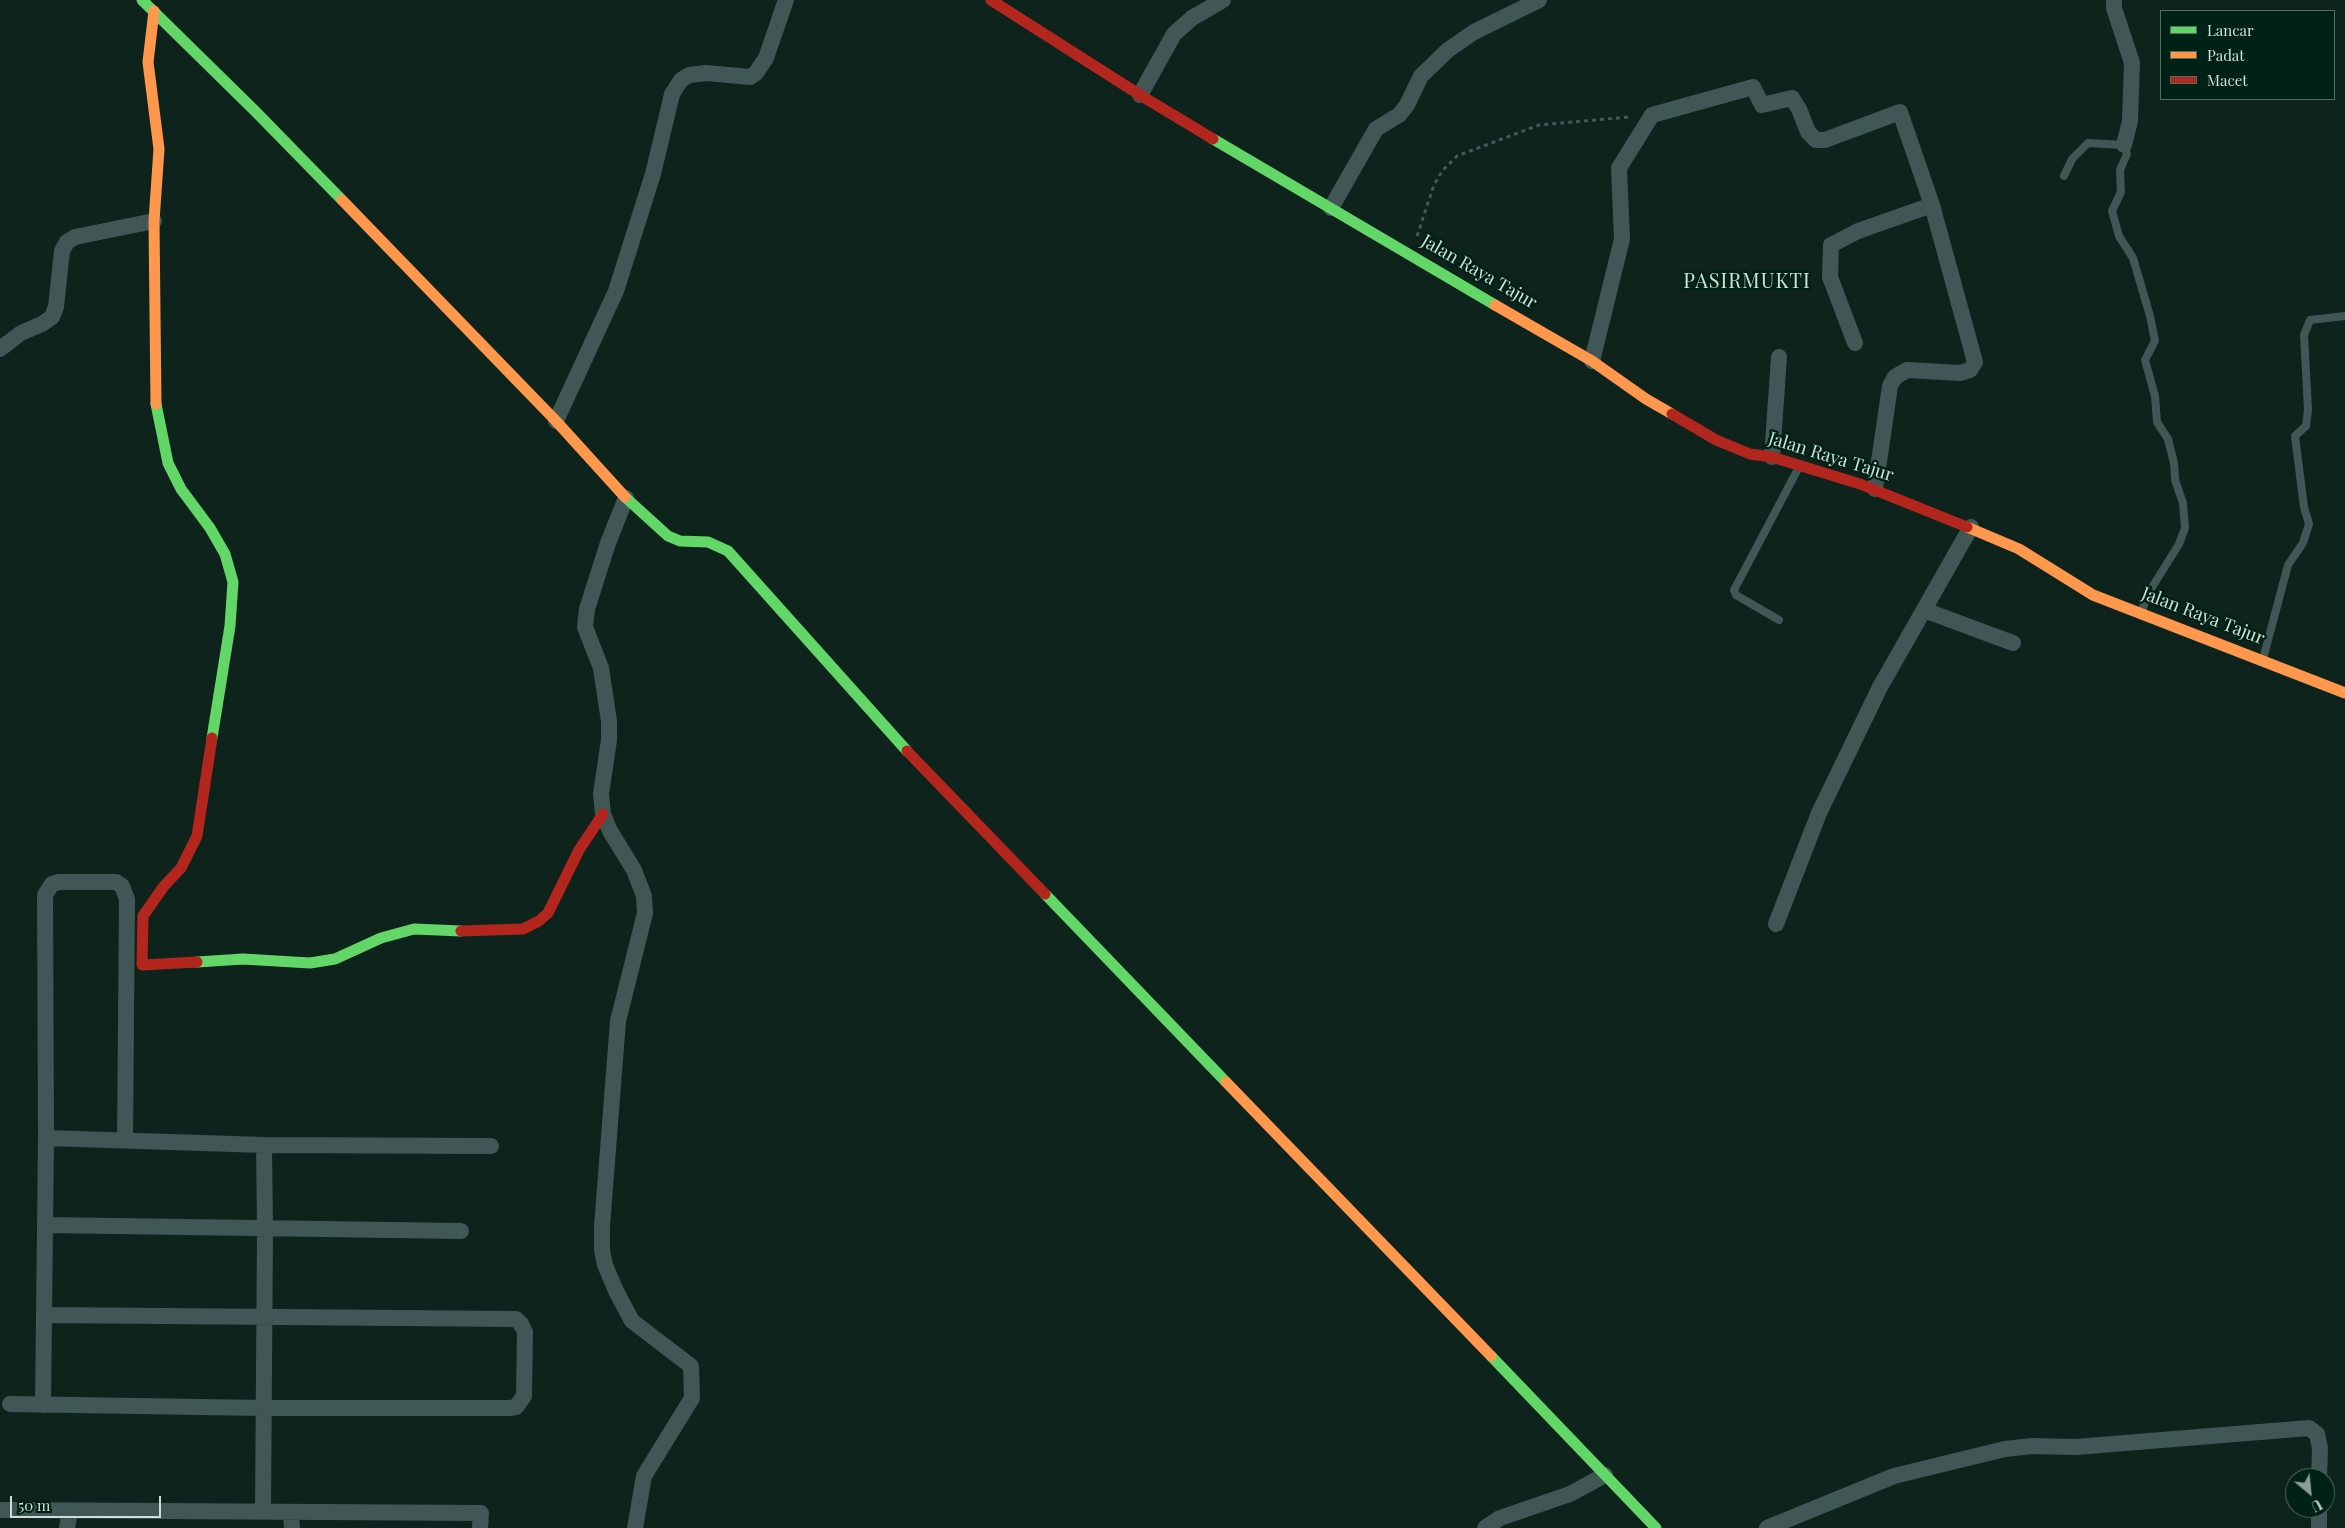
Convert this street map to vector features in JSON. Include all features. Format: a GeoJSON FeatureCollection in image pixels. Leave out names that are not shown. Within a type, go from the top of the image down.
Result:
{"type":"FeatureCollection","features":[{"type":"Feature","properties":{"kind":"street"},"geometry":{"type":"LineString","coordinates":[[142,0],[255,111],[556,421],[626,498],[668,536],[680,542],[708,542],[728,551],[885,728],[1656,1528]]}},
{"type":"Feature","properties":{"kind":"street"},"geometry":{"type":"LineString","coordinates":[[556,421],[616,291],[653,174],[672,94],[680,80],[689,75],[706,73],[750,77],[756,73],[766,58],[786,0]]}},
{"type":"Feature","properties":{"kind":"street","name":"Jalan Raya Tajur"},"geometry":{"type":"LineString","coordinates":[[991,0],[1140,95],[1410,256],[1592,361],[1646,399],[1716,440],[1750,454],[1772,458],[1875,490],[1971,527],[2019,549],[2093,595],[2345,693]]}},
{"type":"Feature","properties":{"kind":"street"},"geometry":{"type":"LineString","coordinates":[[1140,95],[1174,34],[1192,18],[1223,0]]}},
{"type":"Feature","properties":{"kind":"street"},"geometry":{"type":"LineString","coordinates":[[1331,208],[1376,129],[1399,115],[1407,106],[1421,76],[1448,50],[1474,32],[1538,0]]}},
{"type":"Feature","properties":{"kind":"street"},"geometry":{"type":"LineString","coordinates":[[2114,0],[2114,8],[2132,63],[2130,120],[2124,145]]}},
{"type":"Feature","properties":{"kind":"street"},"geometry":{"type":"LineString","coordinates":[[154,12],[148,62],[159,149],[154,221],[156,402],[168,464],[181,489],[210,528],[224,554],[233,582],[230,626],[197,836],[181,868],[164,886],[143,916],[142,965],[243,959],[310,963],[336,959],[381,938],[414,929],[442,931],[523,929],[539,921],[548,913],[580,850],[603,814]]}},
{"type":"Feature","properties":{"kind":"street"},"geometry":{"type":"LineString","coordinates":[[1592,361],[1622,239],[1620,168],[1652,115],[1753,87],[1762,104],[1792,98],[1799,109],[1808,132],[1816,140],[1825,140],[1900,112],[1932,205],[1975,362],[1970,370],[1960,373],[1907,370],[1895,378],[1890,386],[1875,490]]}},
{"type":"Feature","properties":{"kind":"street"},"geometry":{"type":"LineString","coordinates":[[1855,343],[1830,277],[1831,245],[1858,231],[1932,205]]}},
{"type":"Feature","properties":{"kind":"street"},"geometry":{"type":"LineString","coordinates":[[0,350],[22,332],[42,324],[52,316],[56,307],[62,252],[67,242],[75,237],[154,221]]}},
{"type":"Feature","properties":{"kind":"street"},"geometry":{"type":"LineString","coordinates":[[1772,458],[1779,357]]}},
{"type":"Feature","properties":{"kind":"street"},"geometry":{"type":"LineString","coordinates":[[626,498],[608,543],[587,610],[584,627],[601,668],[609,721],[609,740],[600,794],[603,814],[610,831],[634,870],[644,896],[645,913],[618,1020],[602,1226],[602,1250],[605,1265],[632,1321],[690,1366],[692,1398],[644,1476],[635,1528]]}},
{"type":"Feature","properties":{"kind":"street"},"geometry":{"type":"LineString","coordinates":[[1776,924],[1819,813],[1880,687],[1971,527]]}},
{"type":"Feature","properties":{"kind":"street"},"geometry":{"type":"LineString","coordinates":[[1924,610],[2013,643]]}},
{"type":"Feature","properties":{"kind":"street"},"geometry":{"type":"LineString","coordinates":[[43,1405],[46,1138],[45,896],[52,884],[59,882],[116,882],[122,886],[127,899],[125,1139]]}},
{"type":"Feature","properties":{"kind":"street"},"geometry":{"type":"LineString","coordinates":[[46,1138],[125,1139],[264,1145],[491,1146]]}},
{"type":"Feature","properties":{"kind":"street"},"geometry":{"type":"LineString","coordinates":[[263,1512],[264,1145]]}},
{"type":"Feature","properties":{"kind":"street"},"geometry":{"type":"LineString","coordinates":[[45,1225],[461,1231]]}},
{"type":"Feature","properties":{"kind":"street"},"geometry":{"type":"LineString","coordinates":[[10,1404],[264,1408],[516,1407],[524,1396],[525,1332],[516,1319],[44,1315]]}},
{"type":"Feature","properties":{"kind":"street"},"geometry":{"type":"LineString","coordinates":[[1767,1528],[1894,1476],[2005,1449],[2032,1446],[2076,1447],[2309,1428],[2317,1434],[2320,1448],[2319,1468]]}},
{"type":"Feature","properties":{"kind":"street"},"geometry":{"type":"LineString","coordinates":[[1485,1528],[1500,1518],[1570,1494],[1605,1475]]}},
{"type":"Feature","properties":{"kind":"street"},"geometry":{"type":"LineString","coordinates":[[0,1510],[263,1512],[291,1520],[481,1513],[480,1528]]}},
{"type":"Feature","properties":{"kind":"street"},"geometry":{"type":"LineString","coordinates":[[67,1528],[70,1511]]}},
{"type":"Feature","properties":{"kind":"lane"},"geometry":{"type":"LineString","coordinates":[[2064,176],[2072,159],[2088,143],[2124,145],[2127,154],[2120,170],[2121,192],[2112,211],[2119,236],[2133,258],[2150,316],[2155,341],[2145,360],[2155,396],[2157,422],[2168,439],[2174,463],[2175,480],[2182,503],[2185,528],[2179,544],[2146,597],[2142,614]]}},
{"type":"Feature","properties":{"kind":"lane"},"geometry":{"type":"LineString","coordinates":[[2263,661],[2288,565],[2303,543],[2309,524],[2304,507],[2295,436],[2306,426],[2308,410],[2304,335],[2310,320],[2345,316]]}},
{"type":"Feature","properties":{"kind":"lane"},"geometry":{"type":"LineString","coordinates":[[1779,620],[1736,595],[1734,590],[1799,467]]}},
{"type":"Feature","properties":{"kind":"path"},"geometry":{"type":"LineString","coordinates":[[1410,256],[1434,185],[1442,171],[1457,156],[1539,125],[1652,115]]}},
{"type":"Feature","properties":{"kind":"traffic: fast"},"geometry":{"type":"LineString","coordinates":[[142,0],[342,200]]}},
{"type":"Feature","properties":{"kind":"traffic: fast"},"geometry":{"type":"LineString","coordinates":[[1213,139],[1495,305]]}},
{"type":"Feature","properties":{"kind":"traffic: fast"},"geometry":{"type":"LineString","coordinates":[[156,404],[168,463],[181,489],[210,528],[225,554],[233,582],[230,626],[212,738]]}},
{"type":"Feature","properties":{"kind":"traffic: fast"},"geometry":{"type":"LineString","coordinates":[[625,497],[668,536],[680,541],[708,542],[728,551],[907,751]]}},
{"type":"Feature","properties":{"kind":"traffic: fast"},"geometry":{"type":"LineString","coordinates":[[1045,894],[1226,1082]]}},
{"type":"Feature","properties":{"kind":"traffic: fast"},"geometry":{"type":"LineString","coordinates":[[197,962],[243,959],[310,963],[335,959],[381,938],[414,929],[461,931]]}},
{"type":"Feature","properties":{"kind":"traffic: fast"},"geometry":{"type":"LineString","coordinates":[[1491,1356],[1656,1528]]}},
{"type":"Feature","properties":{"kind":"traffic: slow"},"geometry":{"type":"LineString","coordinates":[[154,11],[148,62],[159,149],[154,221],[156,404]]}},
{"type":"Feature","properties":{"kind":"traffic: slow"},"geometry":{"type":"LineString","coordinates":[[342,200],[556,421],[625,497]]}},
{"type":"Feature","properties":{"kind":"traffic: slow"},"geometry":{"type":"LineString","coordinates":[[1495,305],[1592,361],[1646,399],[1672,414]]}},
{"type":"Feature","properties":{"kind":"traffic: slow"},"geometry":{"type":"LineString","coordinates":[[1967,527],[2019,549],[2093,595],[2345,693]]}},
{"type":"Feature","properties":{"kind":"traffic: slow"},"geometry":{"type":"LineString","coordinates":[[1226,1082],[1491,1356]]}},
{"type":"Feature","properties":{"kind":"traffic: jam"},"geometry":{"type":"LineString","coordinates":[[991,0],[1213,139]]}},
{"type":"Feature","properties":{"kind":"traffic: jam"},"geometry":{"type":"LineString","coordinates":[[1672,414],[1716,440],[1750,454],[1772,457],[1860,484],[1967,527]]}},
{"type":"Feature","properties":{"kind":"traffic: jam"},"geometry":{"type":"LineString","coordinates":[[197,962],[142,965],[143,916],[164,886],[181,868],[197,836],[212,738]]}},
{"type":"Feature","properties":{"kind":"traffic: jam"},"geometry":{"type":"LineString","coordinates":[[907,751],[1045,894]]}},
{"type":"Feature","properties":{"kind":"traffic: jam"},"geometry":{"type":"LineString","coordinates":[[461,931],[523,929],[539,921],[548,913],[579,850],[603,814]]}},
{"type":"Feature","properties":{"kind":"district","name":"PASIRMUKTI"},"geometry":{"type":"Point","coordinates":[1747,282]}}]}
